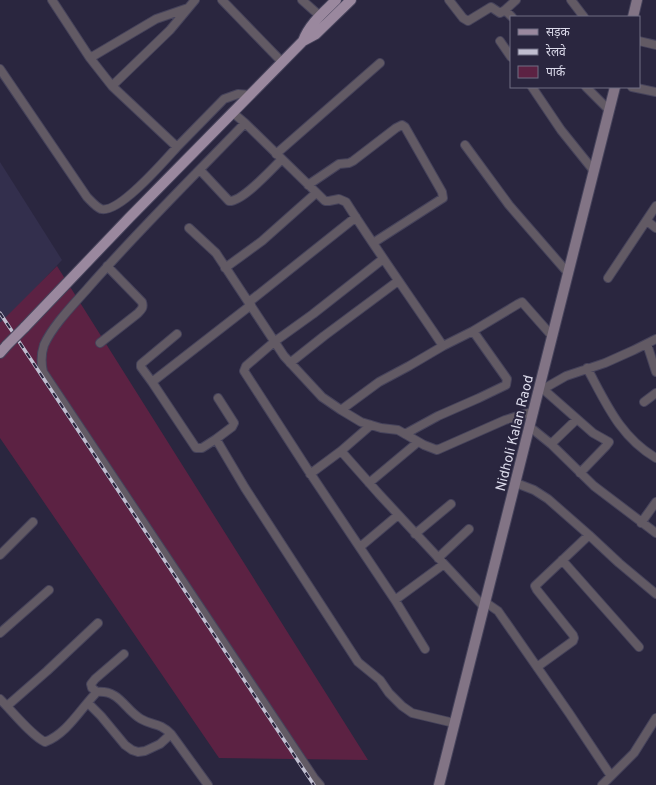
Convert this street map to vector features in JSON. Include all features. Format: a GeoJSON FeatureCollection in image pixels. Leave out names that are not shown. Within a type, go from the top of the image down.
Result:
{"type":"FeatureCollection","features":[{"type":"Feature","properties":{"kind":"main road"},"geometry":{"type":"LineString","coordinates":[[303,41],[310,26],[336,0]]}},
{"type":"Feature","properties":{"kind":"main road"},"geometry":{"type":"LineString","coordinates":[[4,349],[232,112],[303,41],[316,34],[351,0]]}},
{"type":"Feature","properties":{"kind":"street"},"geometry":{"type":"LineString","coordinates":[[52,0],[90,58],[112,86],[177,147]]}},
{"type":"Feature","properties":{"kind":"street"},"geometry":{"type":"LineString","coordinates":[[112,86],[170,30],[195,0]]}},
{"type":"Feature","properties":{"kind":"street"},"geometry":{"type":"LineString","coordinates":[[222,0],[282,62]]}},
{"type":"Feature","properties":{"kind":"street"},"geometry":{"type":"LineString","coordinates":[[302,0],[320,16]]}},
{"type":"Feature","properties":{"kind":"street"},"geometry":{"type":"LineString","coordinates":[[449,0],[463,18],[468,21],[490,7],[500,13],[516,0]]}},
{"type":"Feature","properties":{"kind":"street"},"geometry":{"type":"LineString","coordinates":[[570,0],[583,16]]}},
{"type":"Feature","properties":{"kind":"street"},"geometry":{"type":"LineString","coordinates":[[633,16],[637,0]]}},
{"type":"Feature","properties":{"kind":"street"},"geometry":{"type":"LineString","coordinates":[[90,58],[156,19],[188,8]]}},
{"type":"Feature","properties":{"kind":"street"},"geometry":{"type":"LineString","coordinates":[[505,10],[511,16]]}},
{"type":"Feature","properties":{"kind":"street"},"geometry":{"type":"LineString","coordinates":[[640,41],[656,45]]}},
{"type":"Feature","properties":{"kind":"street"},"geometry":{"type":"LineString","coordinates":[[500,42],[510,56]]}},
{"type":"Feature","properties":{"kind":"street"},"geometry":{"type":"LineString","coordinates":[[200,170],[229,201],[232,201],[248,191],[279,156],[380,63]]}},
{"type":"Feature","properties":{"kind":"street"},"geometry":{"type":"LineString","coordinates":[[0,69],[87,197],[101,209],[112,207],[140,187],[224,99],[238,94],[250,95]]}},
{"type":"Feature","properties":{"kind":"street"},"geometry":{"type":"LineString","coordinates":[[533,88],[561,130],[594,172]]}},
{"type":"Feature","properties":{"kind":"street"},"geometry":{"type":"LineString","coordinates":[[587,88],[609,110]]}},
{"type":"Feature","properties":{"kind":"street","name":"Nidholi Kalan Raod"},"geometry":{"type":"LineString","coordinates":[[439,785],[534,411],[541,391],[552,336],[615,88]]}},
{"type":"Feature","properties":{"kind":"street"},"geometry":{"type":"LineString","coordinates":[[637,88],[656,92]]}},
{"type":"Feature","properties":{"kind":"street"},"geometry":{"type":"LineString","coordinates":[[232,112],[324,201],[329,202],[339,199],[346,202],[442,346]]}},
{"type":"Feature","properties":{"kind":"street"},"geometry":{"type":"LineString","coordinates":[[245,123],[107,266],[65,314],[44,344],[41,364],[43,372],[320,785]]}},
{"type":"Feature","properties":{"kind":"street"},"geometry":{"type":"LineString","coordinates":[[308,185],[333,167],[353,161],[396,128],[402,125],[405,127],[442,192],[443,198],[373,243]]}},
{"type":"Feature","properties":{"kind":"street"},"geometry":{"type":"LineString","coordinates":[[465,145],[509,205],[568,273]]}},
{"type":"Feature","properties":{"kind":"street"},"geometry":{"type":"LineString","coordinates":[[225,268],[262,241],[316,193]]}},
{"type":"Feature","properties":{"kind":"street"},"geometry":{"type":"LineString","coordinates":[[608,278],[647,222],[656,206]]}},
{"type":"Feature","properties":{"kind":"street"},"geometry":{"type":"LineString","coordinates":[[152,382],[356,217]]}},
{"type":"Feature","properties":{"kind":"street"},"geometry":{"type":"LineString","coordinates":[[647,222],[656,228]]}},
{"type":"Feature","properties":{"kind":"street"},"geometry":{"type":"LineString","coordinates":[[189,228],[216,253],[274,342],[290,363],[322,397],[361,422],[386,429],[398,430],[431,449],[437,450],[505,420],[534,411]]}},
{"type":"Feature","properties":{"kind":"street"},"geometry":{"type":"LineString","coordinates":[[383,259],[313,314],[274,342],[246,366],[244,372],[310,474],[396,600],[426,649]]}},
{"type":"Feature","properties":{"kind":"street"},"geometry":{"type":"LineString","coordinates":[[100,343],[137,314],[143,306],[142,302],[107,266]]}},
{"type":"Feature","properties":{"kind":"street"},"geometry":{"type":"LineString","coordinates":[[290,363],[398,280]]}},
{"type":"Feature","properties":{"kind":"street"},"geometry":{"type":"LineString","coordinates":[[341,410],[379,382],[442,346],[473,331],[522,302],[552,336]]}},
{"type":"Feature","properties":{"kind":"street"},"geometry":{"type":"LineString","coordinates":[[405,434],[438,416],[486,396],[506,385],[507,379],[473,331]]}},
{"type":"Feature","properties":{"kind":"street"},"geometry":{"type":"LineString","coordinates":[[177,334],[141,364],[141,367],[196,448],[202,448],[216,439],[232,427],[234,423],[218,398]]}},
{"type":"Feature","properties":{"kind":"street"},"geometry":{"type":"LineString","coordinates":[[580,473],[609,442],[597,435],[541,391],[566,376],[605,363],[656,339]]}},
{"type":"Feature","properties":{"kind":"street"},"geometry":{"type":"LineString","coordinates":[[647,344],[656,372]]}},
{"type":"Feature","properties":{"kind":"street"},"geometry":{"type":"LineString","coordinates":[[587,368],[616,422],[639,446],[656,458]]}},
{"type":"Feature","properties":{"kind":"street"},"geometry":{"type":"LineString","coordinates":[[644,402],[656,393]]}},
{"type":"Feature","properties":{"kind":"street"},"geometry":{"type":"LineString","coordinates":[[551,444],[577,419]]}},
{"type":"Feature","properties":{"kind":"street"},"geometry":{"type":"LineString","coordinates":[[310,474],[341,451],[371,425]]}},
{"type":"Feature","properties":{"kind":"street"},"geometry":{"type":"LineString","coordinates":[[530,427],[551,444],[598,489],[656,533]]}},
{"type":"Feature","properties":{"kind":"street"},"geometry":{"type":"LineString","coordinates":[[216,439],[249,494],[358,662],[380,680],[389,693],[402,706],[412,713],[454,723]]}},
{"type":"Feature","properties":{"kind":"street"},"geometry":{"type":"LineString","coordinates":[[369,483],[418,442]]}},
{"type":"Feature","properties":{"kind":"street"},"geometry":{"type":"LineString","coordinates":[[341,451],[438,558],[485,605],[498,611],[611,776]]}},
{"type":"Feature","properties":{"kind":"street"},"geometry":{"type":"LineString","coordinates":[[516,483],[534,490],[548,499],[656,594]]}},
{"type":"Feature","properties":{"kind":"street"},"geometry":{"type":"LineString","coordinates":[[642,522],[656,502]]}},
{"type":"Feature","properties":{"kind":"street"},"geometry":{"type":"LineString","coordinates":[[415,534],[451,504]]}},
{"type":"Feature","properties":{"kind":"street"},"geometry":{"type":"LineString","coordinates":[[360,547],[398,515]]}},
{"type":"Feature","properties":{"kind":"street"},"geometry":{"type":"LineString","coordinates":[[0,555],[33,522]]}},
{"type":"Feature","properties":{"kind":"street"},"geometry":{"type":"LineString","coordinates":[[438,558],[470,529]]}},
{"type":"Feature","properties":{"kind":"street"},"geometry":{"type":"LineString","coordinates":[[537,667],[573,641],[574,638],[535,588],[537,584],[589,534]]}},
{"type":"Feature","properties":{"kind":"street"},"geometry":{"type":"LineString","coordinates":[[562,560],[639,647]]}},
{"type":"Feature","properties":{"kind":"street"},"geometry":{"type":"LineString","coordinates":[[396,600],[444,564]]}},
{"type":"Feature","properties":{"kind":"street"},"geometry":{"type":"LineString","coordinates":[[0,633],[49,590]]}},
{"type":"Feature","properties":{"kind":"street"},"geometry":{"type":"LineString","coordinates":[[7,706],[98,623]]}},
{"type":"Feature","properties":{"kind":"street"},"geometry":{"type":"LineString","coordinates":[[124,654],[92,683],[92,688],[96,692],[107,693],[119,697],[141,719],[161,725],[171,734],[208,785]]}},
{"type":"Feature","properties":{"kind":"street"},"geometry":{"type":"LineString","coordinates":[[0,699],[33,733],[46,742],[52,740],[79,714],[96,692]]}},
{"type":"Feature","properties":{"kind":"street"},"geometry":{"type":"LineString","coordinates":[[88,703],[125,745],[132,750],[138,752],[145,751],[160,744],[171,734]]}},
{"type":"Feature","properties":{"kind":"street"},"geometry":{"type":"LineString","coordinates":[[602,785],[634,753],[656,718]]}},
{"type":"Feature","properties":{"kind":"shaded area"},"geometry":{"type":"Polygon","coordinates":[[[0,162],[62,260],[0,326],[0,162]]]}},
{"type":"Feature","properties":{"kind":"green space"},"geometry":{"type":"Polygon","coordinates":[[[57,266],[368,760],[219,758],[0,438],[0,322],[57,266]]]}},
{"type":"Feature","properties":{"kind":"railway"},"geometry":{"type":"LineString","coordinates":[[0,313],[314,785]]}}]}
